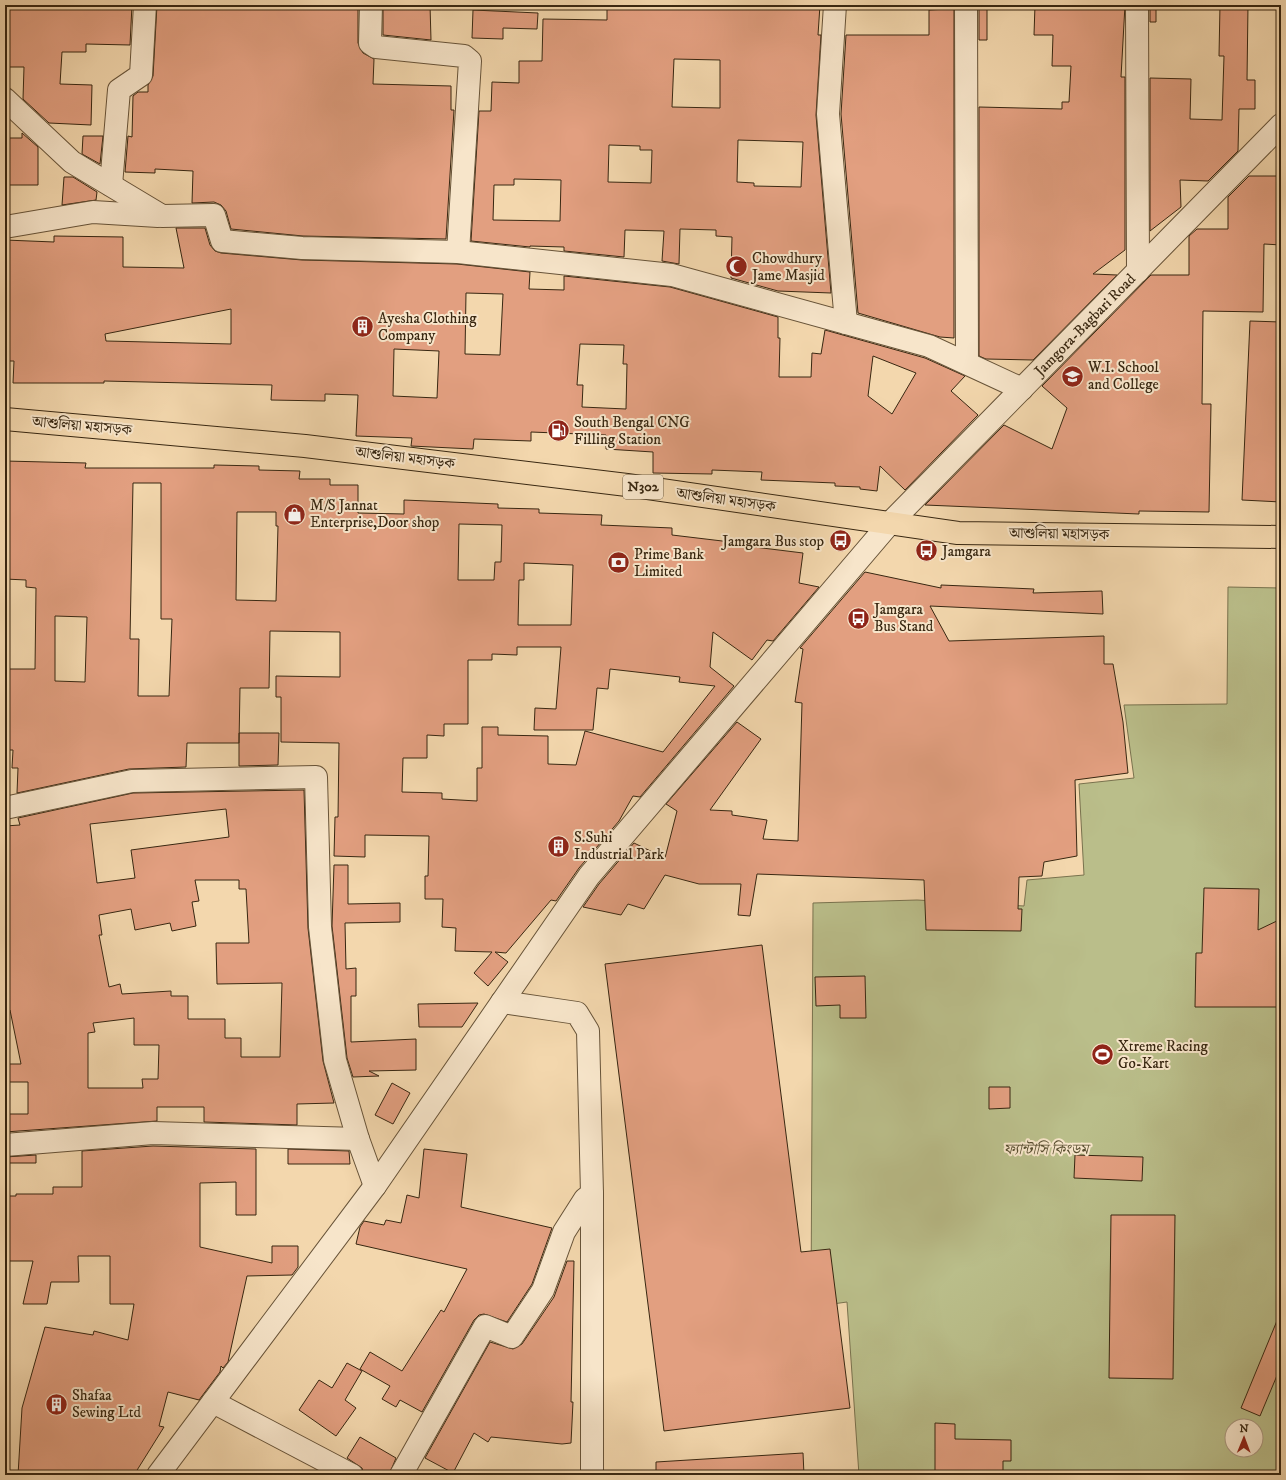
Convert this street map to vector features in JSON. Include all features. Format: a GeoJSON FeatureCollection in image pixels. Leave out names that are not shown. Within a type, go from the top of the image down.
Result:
{"type":"FeatureCollection","features":[{"type":"Feature","properties":{"kind":"highway","name":"আশুলিয়া মহাসড়ক"},"geometry":{"type":"LineString","coordinates":[[5,419],[305,446],[627,485],[958,533],[1281,536]]}},
{"type":"Feature","properties":{"kind":"street"},"geometry":{"type":"LineString","coordinates":[[111,185],[119,90],[141,75],[145,5]]}},
{"type":"Feature","properties":{"kind":"street"},"geometry":{"type":"LineString","coordinates":[[370,5],[370,43],[376,47],[464,56],[470,61],[458,252]]}},
{"type":"Feature","properties":{"kind":"street"},"geometry":{"type":"LineString","coordinates":[[835,5],[828,114],[846,323]]}},
{"type":"Feature","properties":{"kind":"street"},"geometry":{"type":"LineString","coordinates":[[966,5],[967,363]]}},
{"type":"Feature","properties":{"kind":"street"},"geometry":{"type":"LineString","coordinates":[[1137,5],[1138,271]]}},
{"type":"Feature","properties":{"kind":"street"},"geometry":{"type":"LineString","coordinates":[[5,99],[72,162],[162,216]]}},
{"type":"Feature","properties":{"kind":"street","name":"Jamgora-Bagbari Road"},"geometry":{"type":"LineString","coordinates":[[158,1475],[374,1186],[589,876],[889,524],[1281,125]]}},
{"type":"Feature","properties":{"kind":"street"},"geometry":{"type":"LineString","coordinates":[[5,227],[93,212],[162,216],[214,215],[222,241],[302,248],[458,252],[672,274],[929,346],[1022,389]]}},
{"type":"Feature","properties":{"kind":"street"},"geometry":{"type":"LineString","coordinates":[[5,808],[132,781],[316,777],[320,927],[335,1060],[358,1139],[374,1186]]}},
{"type":"Feature","properties":{"kind":"street"},"geometry":{"type":"LineString","coordinates":[[502,1002],[577,1013],[588,1031],[592,1194],[592,1475]]}},
{"type":"Feature","properties":{"kind":"street"},"geometry":{"type":"LineString","coordinates":[[5,1145],[153,1133],[358,1139]]}},
{"type":"Feature","properties":{"kind":"street"},"geometry":{"type":"LineString","coordinates":[[401,1475],[485,1326],[512,1337],[543,1290],[564,1232],[585,1199],[592,1194]]}},
{"type":"Feature","properties":{"kind":"street"},"geometry":{"type":"LineString","coordinates":[[213,1402],[352,1475]]}},
{"type":"Feature","properties":{"kind":"green space","name":"ফ্যান্টাসি কিংডম"},"geometry":{"type":"Polygon","coordinates":[[[1228,587],[1281,588],[1281,1475],[859,1475],[847,1302],[811,1307],[813,903],[917,900],[1024,906],[1027,880],[1084,875],[1079,784],[1134,778],[1124,705],[1227,704],[1228,587]]]}},
{"type":"Feature","properties":{"kind":"building"},"geometry":{"type":"Polygon","coordinates":[[[5,5],[132,5],[130,45],[86,44],[86,52],[62,52],[60,84],[92,85],[91,125],[49,123],[23,99],[24,67],[5,67],[5,5]]]}},
{"type":"Feature","properties":{"kind":"building"},"geometry":{"type":"Polygon","coordinates":[[[157,5],[358,5],[358,43],[363,53],[374,59],[373,84],[451,86],[451,110],[454,110],[446,239],[303,236],[231,229],[226,211],[221,205],[214,202],[192,203],[193,171],[155,169],[155,173],[125,172],[128,136],[132,137],[133,96],[138,92],[148,92],[148,85],[153,76],[157,5]]]}},
{"type":"Feature","properties":{"kind":"building"},"geometry":{"type":"Polygon","coordinates":[[[383,5],[430,5],[431,40],[383,35],[383,5]]]}},
{"type":"Feature","properties":{"kind":"building"},"geometry":{"type":"Polygon","coordinates":[[[607,5],[820,5],[818,35],[821,35],[816,115],[831,293],[778,291],[731,278],[732,237],[716,236],[716,230],[680,229],[679,264],[662,261],[664,231],[625,230],[624,257],[564,251],[564,247],[530,247],[471,241],[479,111],[491,111],[492,82],[519,83],[519,61],[542,61],[543,19],[607,20],[607,5]],[[674,59],[672,107],[720,108],[720,60],[674,59]],[[738,140],[737,182],[754,183],[754,186],[801,187],[803,142],[738,140]],[[609,145],[608,182],[651,183],[652,150],[640,150],[640,146],[609,145]],[[514,179],[514,185],[494,185],[493,220],[560,221],[561,180],[514,179]]]}},
{"type":"Feature","properties":{"kind":"building"},"geometry":{"type":"Polygon","coordinates":[[[1035,5],[1125,5],[1121,77],[1125,77],[1125,250],[1093,274],[1117,275],[1033,360],[986,359],[979,356],[979,107],[1062,109],[1062,102],[1069,102],[1071,66],[1052,66],[1053,35],[1034,35],[1035,5]]]}},
{"type":"Feature","properties":{"kind":"building"},"geometry":{"type":"Polygon","coordinates":[[[1150,5],[1156,5],[1156,22],[1150,22],[1150,5]]]}},
{"type":"Feature","properties":{"kind":"building"},"geometry":{"type":"Polygon","coordinates":[[[1220,5],[1248,5],[1247,80],[1255,80],[1255,109],[1239,109],[1238,151],[1208,181],[1180,180],[1181,207],[1150,231],[1150,78],[1191,79],[1190,119],[1222,120],[1224,56],[1219,56],[1220,5]]]}},
{"type":"Feature","properties":{"kind":"building"},"geometry":{"type":"Polygon","coordinates":[[[954,8],[954,338],[940,337],[858,313],[841,114],[846,35],[929,35],[929,10],[954,8]]]}},
{"type":"Feature","properties":{"kind":"building"},"geometry":{"type":"Polygon","coordinates":[[[979,9],[987,9],[987,40],[979,40],[979,9]]]}},
{"type":"Feature","properties":{"kind":"building"},"geometry":{"type":"Polygon","coordinates":[[[473,10],[538,13],[537,29],[503,28],[503,39],[472,38],[473,10]]]}},
{"type":"Feature","properties":{"kind":"building"},"geometry":{"type":"Polygon","coordinates":[[[22,133],[38,147],[38,185],[5,185],[5,138],[22,138],[22,133]]]}},
{"type":"Feature","properties":{"kind":"building"},"geometry":{"type":"Polygon","coordinates":[[[83,136],[103,136],[100,164],[82,154],[83,136]]]}},
{"type":"Feature","properties":{"kind":"building"},"geometry":{"type":"Polygon","coordinates":[[[1249,176],[1281,176],[1281,245],[1264,244],[1263,312],[1203,311],[1202,404],[1211,404],[1209,512],[1139,511],[1139,514],[925,505],[1004,425],[1052,449],[1067,408],[1042,386],[1151,275],[1189,275],[1189,236],[1197,229],[1228,229],[1228,197],[1249,176]]]}},
{"type":"Feature","properties":{"kind":"building"},"geometry":{"type":"Polygon","coordinates":[[[64,177],[73,177],[97,192],[96,200],[62,205],[64,177]]]}},
{"type":"Feature","properties":{"kind":"building"},"geometry":{"type":"Polygon","coordinates":[[[176,228],[205,228],[210,245],[215,251],[221,253],[302,260],[457,264],[530,272],[529,289],[564,290],[564,276],[670,287],[778,317],[778,338],[780,338],[779,377],[811,377],[812,353],[821,354],[825,330],[925,358],[965,376],[951,391],[978,415],[905,490],[880,466],[877,491],[860,489],[860,487],[835,486],[835,483],[761,480],[762,472],[712,470],[712,474],[653,473],[653,452],[606,449],[606,435],[531,432],[531,441],[474,439],[473,449],[411,446],[412,438],[356,436],[358,395],[325,394],[325,401],[271,400],[272,385],[104,381],[104,383],[13,383],[14,361],[5,361],[5,240],[54,242],[54,236],[123,237],[123,267],[184,268],[176,228]],[[466,293],[465,354],[500,355],[503,294],[466,293]],[[231,309],[105,334],[106,341],[231,344],[231,309]],[[580,344],[577,385],[583,385],[582,407],[626,409],[627,364],[623,364],[624,345],[580,344]],[[394,349],[393,396],[437,398],[439,351],[394,349]],[[873,356],[868,396],[892,414],[916,373],[873,356]]]}},
{"type":"Feature","properties":{"kind":"building"},"geometry":{"type":"Polygon","coordinates":[[[1250,321],[1281,322],[1281,502],[1242,500],[1250,321]]]}},
{"type":"Feature","properties":{"kind":"building"},"geometry":{"type":"Polygon","coordinates":[[[5,461],[86,463],[85,468],[214,468],[214,465],[259,466],[259,470],[300,471],[299,479],[330,479],[330,485],[358,485],[358,513],[404,514],[404,500],[498,504],[498,508],[539,509],[539,513],[602,515],[601,525],[672,528],[672,535],[803,553],[799,583],[819,587],[773,641],[767,640],[752,660],[713,632],[710,667],[734,686],[640,797],[633,796],[619,821],[579,868],[556,901],[551,900],[506,953],[495,952],[508,962],[488,986],[474,973],[492,952],[455,951],[456,928],[442,927],[443,899],[425,899],[425,876],[428,876],[429,836],[365,835],[365,857],[334,856],[335,817],[338,817],[339,743],[281,742],[281,697],[276,697],[276,676],[340,677],[340,632],[270,631],[269,688],[240,688],[239,743],[187,743],[186,767],[129,769],[17,793],[18,768],[12,768],[13,750],[5,750],[5,669],[35,669],[36,588],[26,587],[26,580],[5,579],[5,461]],[[133,483],[130,639],[139,639],[138,696],[169,696],[172,619],[161,619],[161,483],[133,483]],[[237,512],[236,600],[276,601],[278,526],[276,526],[276,512],[237,512]],[[459,524],[458,580],[494,580],[495,562],[501,562],[502,525],[459,524]],[[524,563],[524,580],[519,580],[518,625],[571,625],[573,565],[524,563]],[[55,616],[55,681],[85,682],[87,617],[55,616]],[[517,647],[517,655],[492,654],[492,660],[468,660],[468,724],[444,724],[444,736],[427,735],[427,758],[403,758],[402,792],[442,793],[442,799],[477,801],[477,768],[482,768],[482,727],[498,727],[498,735],[548,736],[548,764],[576,765],[585,731],[663,752],[715,686],[679,682],[680,677],[610,669],[608,689],[597,688],[593,730],[534,730],[535,708],[556,709],[561,647],[517,647]]]}},
{"type":"Feature","properties":{"kind":"building"},"geometry":{"type":"Polygon","coordinates":[[[865,572],[941,588],[941,585],[1034,589],[1033,593],[1102,591],[1103,614],[930,606],[949,641],[1104,636],[1104,664],[1113,664],[1123,722],[1128,773],[1075,780],[1077,856],[1044,862],[1042,876],[1019,877],[1018,909],[1022,909],[1021,931],[926,930],[924,880],[757,874],[750,916],[738,915],[741,884],[699,884],[665,875],[644,909],[628,904],[621,915],[583,907],[599,884],[634,843],[665,858],[677,811],[666,804],[737,722],[761,739],[710,810],[732,811],[732,815],[767,820],[763,839],[798,841],[802,703],[795,702],[803,649],[800,648],[865,572]]]}},
{"type":"Feature","properties":{"kind":"building"},"geometry":{"type":"Polygon","coordinates":[[[239,733],[279,733],[278,765],[239,766],[239,733]]]}},
{"type":"Feature","properties":{"kind":"building"},"geometry":{"type":"Polygon","coordinates":[[[304,790],[308,928],[323,1061],[334,1103],[297,1104],[297,1125],[204,1122],[204,1107],[157,1107],[157,1121],[5,1132],[5,1114],[28,1114],[28,1082],[5,1082],[5,1064],[21,1064],[10,1010],[5,1011],[5,826],[20,825],[18,818],[133,793],[304,790]],[[226,809],[90,824],[97,883],[135,878],[131,850],[229,837],[226,809]],[[195,880],[199,901],[192,902],[196,926],[172,931],[170,923],[135,930],[131,909],[99,915],[102,935],[99,935],[109,987],[120,984],[122,994],[171,991],[171,996],[188,996],[188,1019],[225,1019],[225,1038],[241,1038],[241,1057],[280,1057],[282,983],[217,984],[216,943],[249,943],[246,889],[239,889],[239,880],[195,880]],[[134,1018],[93,1023],[95,1032],[88,1033],[88,1088],[143,1088],[142,1079],[158,1079],[159,1045],[134,1045],[134,1018]]]}},
{"type":"Feature","properties":{"kind":"building"},"geometry":{"type":"Polygon","coordinates":[[[334,865],[348,865],[348,904],[400,903],[400,922],[345,923],[346,969],[356,968],[356,996],[351,996],[351,1042],[416,1039],[416,1070],[369,1071],[379,1076],[353,1077],[347,1058],[332,926],[334,865]]]}},
{"type":"Feature","properties":{"kind":"building"},"geometry":{"type":"Polygon","coordinates":[[[1204,888],[1259,889],[1258,930],[1281,919],[1281,1007],[1195,1007],[1196,953],[1202,953],[1204,888]]]}},
{"type":"Feature","properties":{"kind":"building"},"geometry":{"type":"Polygon","coordinates":[[[762,945],[801,1252],[830,1249],[850,1408],[664,1431],[605,964],[762,945]]]}},
{"type":"Feature","properties":{"kind":"building"},"geometry":{"type":"Polygon","coordinates":[[[865,976],[866,1018],[840,1018],[840,1005],[816,1006],[815,977],[865,976]]]}},
{"type":"Feature","properties":{"kind":"building"},"geometry":{"type":"Polygon","coordinates":[[[478,1003],[462,1027],[419,1027],[418,1004],[478,1003]]]}},
{"type":"Feature","properties":{"kind":"building"},"geometry":{"type":"Polygon","coordinates":[[[392,1083],[410,1093],[393,1124],[375,1115],[392,1083]]]}},
{"type":"Feature","properties":{"kind":"building"},"geometry":{"type":"Polygon","coordinates":[[[989,1087],[1010,1087],[1010,1108],[989,1109],[989,1087]]]}},
{"type":"Feature","properties":{"kind":"building"},"geometry":{"type":"Polygon","coordinates":[[[153,1146],[256,1149],[256,1215],[236,1215],[236,1182],[200,1183],[200,1247],[272,1263],[272,1246],[298,1246],[298,1267],[292,1275],[247,1276],[228,1362],[223,1368],[221,1366],[220,1372],[199,1400],[168,1392],[159,1426],[164,1427],[134,1475],[18,1475],[22,1408],[45,1327],[93,1335],[94,1331],[128,1340],[134,1304],[110,1304],[110,1256],[78,1256],[79,1282],[51,1282],[47,1304],[23,1304],[33,1261],[5,1261],[5,1196],[16,1196],[16,1194],[53,1194],[53,1187],[82,1187],[82,1151],[153,1146]]]}},
{"type":"Feature","properties":{"kind":"building"},"geometry":{"type":"Polygon","coordinates":[[[288,1149],[349,1151],[350,1164],[288,1164],[288,1149]]]}},
{"type":"Feature","properties":{"kind":"building"},"geometry":{"type":"Polygon","coordinates":[[[424,1149],[467,1154],[461,1207],[552,1228],[532,1284],[507,1322],[484,1314],[479,1315],[474,1320],[422,1412],[400,1400],[396,1407],[382,1399],[390,1386],[360,1369],[370,1352],[402,1371],[441,1310],[444,1312],[467,1269],[356,1244],[360,1227],[364,1221],[384,1225],[386,1220],[401,1223],[407,1195],[419,1198],[424,1149]]]}},
{"type":"Feature","properties":{"kind":"building"},"geometry":{"type":"Polygon","coordinates":[[[36,1155],[36,1163],[5,1163],[5,1157],[36,1155]]]}},
{"type":"Feature","properties":{"kind":"building"},"geometry":{"type":"Polygon","coordinates":[[[1075,1155],[1143,1157],[1142,1181],[1074,1178],[1075,1155]]]}},
{"type":"Feature","properties":{"kind":"building"},"geometry":{"type":"Polygon","coordinates":[[[1111,1215],[1175,1215],[1173,1379],[1109,1378],[1111,1215]]]}},
{"type":"Feature","properties":{"kind":"building"},"geometry":{"type":"Polygon","coordinates":[[[567,1261],[574,1261],[571,1402],[573,1402],[571,1443],[562,1444],[491,1437],[488,1442],[474,1433],[453,1473],[425,1458],[490,1342],[513,1349],[522,1344],[554,1297],[567,1261]]]}},
{"type":"Feature","properties":{"kind":"building"},"geometry":{"type":"Polygon","coordinates":[[[1281,1311],[1281,1366],[1260,1416],[1241,1408],[1281,1311]]]}},
{"type":"Feature","properties":{"kind":"building"},"geometry":{"type":"Polygon","coordinates":[[[347,1363],[362,1371],[345,1400],[356,1408],[336,1436],[299,1410],[319,1380],[332,1388],[347,1363]]]}},
{"type":"Feature","properties":{"kind":"building"},"geometry":{"type":"Polygon","coordinates":[[[935,1423],[955,1424],[955,1439],[1011,1440],[1011,1461],[1003,1461],[1003,1475],[935,1474],[935,1423]]]}},
{"type":"Feature","properties":{"kind":"building"},"geometry":{"type":"Polygon","coordinates":[[[360,1437],[396,1458],[389,1475],[364,1475],[362,1468],[347,1458],[360,1437]]]}},
{"type":"Feature","properties":{"kind":"building"},"geometry":{"type":"Polygon","coordinates":[[[803,1453],[804,1475],[656,1475],[656,1462],[803,1453]]]}},
{"type":"Feature","properties":{"kind":"place","name":"Chowdhury Jame Masjid"},"geometry":{"type":"Point","coordinates":[737,267]}},
{"type":"Feature","properties":{"kind":"place","name":"Ayesha Clothing Company"},"geometry":{"type":"Point","coordinates":[362,327]}},
{"type":"Feature","properties":{"kind":"place","name":"W.I. School and College"},"geometry":{"type":"Point","coordinates":[1073,376]}},
{"type":"Feature","properties":{"kind":"place","name":"South Bengal CNG Filling Station"},"geometry":{"type":"Point","coordinates":[558,431]}},
{"type":"Feature","properties":{"kind":"place","name":"M/S Jannat Enterprise,Door shop"},"geometry":{"type":"Point","coordinates":[295,514]}},
{"type":"Feature","properties":{"kind":"place","name":"Jamgara Bus stop"},"geometry":{"type":"Point","coordinates":[840,541]}},
{"type":"Feature","properties":{"kind":"place","name":"Jamgara"},"geometry":{"type":"Point","coordinates":[926,551]}},
{"type":"Feature","properties":{"kind":"place","name":"Prime Bank Limited"},"geometry":{"type":"Point","coordinates":[618,563]}},
{"type":"Feature","properties":{"kind":"place","name":"Jamgara Bus Stand"},"geometry":{"type":"Point","coordinates":[858,618]}},
{"type":"Feature","properties":{"kind":"place","name":"S.Suhi Industrial Park"},"geometry":{"type":"Point","coordinates":[559,846]}},
{"type":"Feature","properties":{"kind":"place","name":"Xtreme Racing Go-Kart"},"geometry":{"type":"Point","coordinates":[1102,1055]}},
{"type":"Feature","properties":{"kind":"place","name":"Shafaa Sewing Ltd"},"geometry":{"type":"Point","coordinates":[57,1404]}}]}
